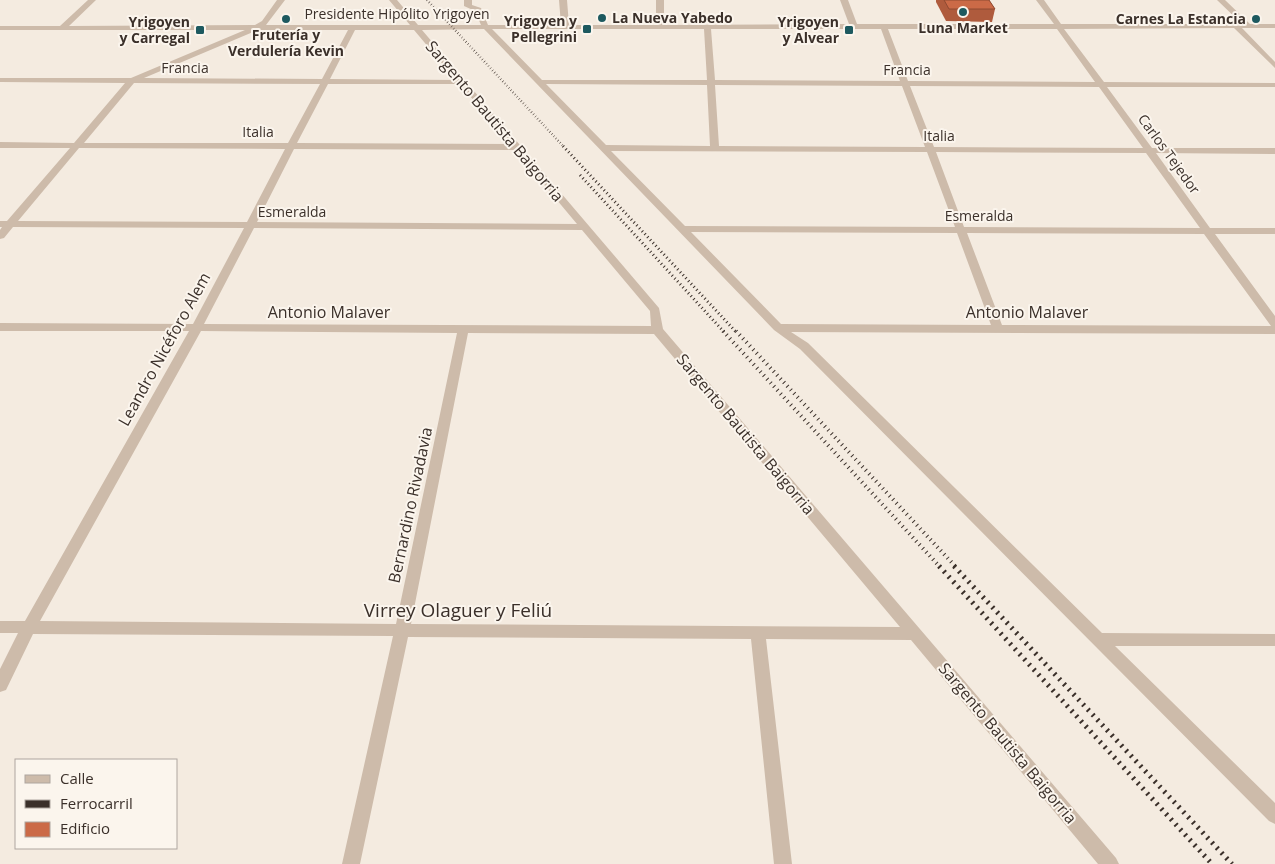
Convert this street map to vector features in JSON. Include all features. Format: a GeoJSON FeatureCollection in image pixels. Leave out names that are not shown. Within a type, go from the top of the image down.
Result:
{"type":"FeatureCollection","features":[{"type":"Feature","properties":{"kind":"street"},"geometry":{"type":"LineString","coordinates":[[62,28],[92,0]]}},
{"type":"Feature","properties":{"kind":"street"},"geometry":{"type":"LineString","coordinates":[[0,236],[5,224],[77,145],[131,81],[256,28],[265,23],[281,0]]}},
{"type":"Feature","properties":{"kind":"street","name":"Sargento Bautista Baigorria"},"geometry":{"type":"LineString","coordinates":[[393,0],[515,147],[655,310],[657,330],[1110,864]]}},
{"type":"Feature","properties":{"kind":"street"},"geometry":{"type":"LineString","coordinates":[[468,0],[468,6],[478,10],[485,26],[603,148],[684,228],[778,328],[811,353],[1275,815]]}},
{"type":"Feature","properties":{"kind":"street"},"geometry":{"type":"LineString","coordinates":[[562,0],[565,26]]}},
{"type":"Feature","properties":{"kind":"street"},"geometry":{"type":"LineString","coordinates":[[660,0],[660,26]]}},
{"type":"Feature","properties":{"kind":"street"},"geometry":{"type":"LineString","coordinates":[[844,0],[854,26]]}},
{"type":"Feature","properties":{"kind":"street","name":"Carlos Tejedor"},"geometry":{"type":"LineString","coordinates":[[1040,0],[1275,324]]}},
{"type":"Feature","properties":{"kind":"street"},"geometry":{"type":"LineString","coordinates":[[1221,0],[1248,26]]}},
{"type":"Feature","properties":{"kind":"street"},"geometry":{"type":"LineString","coordinates":[[707,26],[715,148]]}},
{"type":"Feature","properties":{"kind":"street"},"geometry":{"type":"LineString","coordinates":[[1236,26],[1275,66]]}},
{"type":"Feature","properties":{"kind":"street","name":"Presidente Hipólito Yrigoyen"},"geometry":{"type":"LineString","coordinates":[[0,28],[1275,26]]}},
{"type":"Feature","properties":{"kind":"street","name":"Leandro Nicéforo Alem"},"geometry":{"type":"LineString","coordinates":[[0,685],[29,627],[197,328],[353,27]]}},
{"type":"Feature","properties":{"kind":"street"},"geometry":{"type":"LineString","coordinates":[[884,27],[998,328]]}},
{"type":"Feature","properties":{"kind":"street","name":"Francia"},"geometry":{"type":"LineString","coordinates":[[0,80],[461,82]]}},
{"type":"Feature","properties":{"kind":"street","name":"Francia"},"geometry":{"type":"LineString","coordinates":[[539,82],[1275,85]]}},
{"type":"Feature","properties":{"kind":"street","name":"Italia"},"geometry":{"type":"LineString","coordinates":[[0,144],[515,147]]}},
{"type":"Feature","properties":{"kind":"street","name":"Italia"},"geometry":{"type":"LineString","coordinates":[[603,148],[1275,151]]}},
{"type":"Feature","properties":{"kind":"street","name":"Esmeralda"},"geometry":{"type":"LineString","coordinates":[[5,224],[585,227]]}},
{"type":"Feature","properties":{"kind":"street","name":"Esmeralda"},"geometry":{"type":"LineString","coordinates":[[684,228],[1275,231]]}},
{"type":"Feature","properties":{"kind":"street","name":"Antonio Malaver"},"geometry":{"type":"LineString","coordinates":[[0,327],[657,330]]}},
{"type":"Feature","properties":{"kind":"street","name":"Antonio Malaver"},"geometry":{"type":"LineString","coordinates":[[778,328],[1275,330]]}},
{"type":"Feature","properties":{"kind":"street","name":"Bernardino Rivadavia"},"geometry":{"type":"LineString","coordinates":[[351,864],[402,630],[463,329]]}},
{"type":"Feature","properties":{"kind":"street","name":"Virrey Olaguer y Feliú"},"geometry":{"type":"LineString","coordinates":[[0,627],[916,634]]}},
{"type":"Feature","properties":{"kind":"street"},"geometry":{"type":"LineString","coordinates":[[758,632],[783,864]]}},
{"type":"Feature","properties":{"kind":"street"},"geometry":{"type":"LineString","coordinates":[[1100,639],[1275,640]]}},
{"type":"Feature","properties":{"kind":"building"},"geometry":{"type":"Polygon","coordinates":[[[944,0],[989,0],[995,9],[949,9],[944,0]]]}},
{"type":"Feature","properties":{"kind":"railway"},"geometry":{"type":"LineString","coordinates":[[427,0],[564,147]]}},
{"type":"Feature","properties":{"kind":"railway"},"geometry":{"type":"LineString","coordinates":[[563,146],[737,333]]}},
{"type":"Feature","properties":{"kind":"railway"},"geometry":{"type":"LineString","coordinates":[[580,175],[725,333]]}},
{"type":"Feature","properties":{"kind":"railway"},"geometry":{"type":"LineString","coordinates":[[723,331],[940,567]]}},
{"type":"Feature","properties":{"kind":"railway"},"geometry":{"type":"LineString","coordinates":[[736,331],[956,567]]}},
{"type":"Feature","properties":{"kind":"railway"},"geometry":{"type":"LineString","coordinates":[[939,566],[1212,864]]}},
{"type":"Feature","properties":{"kind":"railway"},"geometry":{"type":"LineString","coordinates":[[954,566],[1232,864]]}},
{"type":"Feature","properties":{"kind":"place","name":"Luna Market"},"geometry":{"type":"Point","coordinates":[963,12]}},
{"type":"Feature","properties":{"kind":"place","name":"La Nueva Yabedo"},"geometry":{"type":"Point","coordinates":[602,18]}},
{"type":"Feature","properties":{"kind":"place","name":"Frutería y Verdulería Kevin"},"geometry":{"type":"Point","coordinates":[286,19]}},
{"type":"Feature","properties":{"kind":"place","name":"Carnes La Estancia"},"geometry":{"type":"Point","coordinates":[1256,19]}},
{"type":"Feature","properties":{"kind":"place","name":"Yrigoyen y Pellegrini"},"geometry":{"type":"Point","coordinates":[587,29]}},
{"type":"Feature","properties":{"kind":"place","name":"Yrigoyen y Carregal"},"geometry":{"type":"Point","coordinates":[200,30]}},
{"type":"Feature","properties":{"kind":"place","name":"Yrigoyen y Alvear"},"geometry":{"type":"Point","coordinates":[849,30]}}]}
